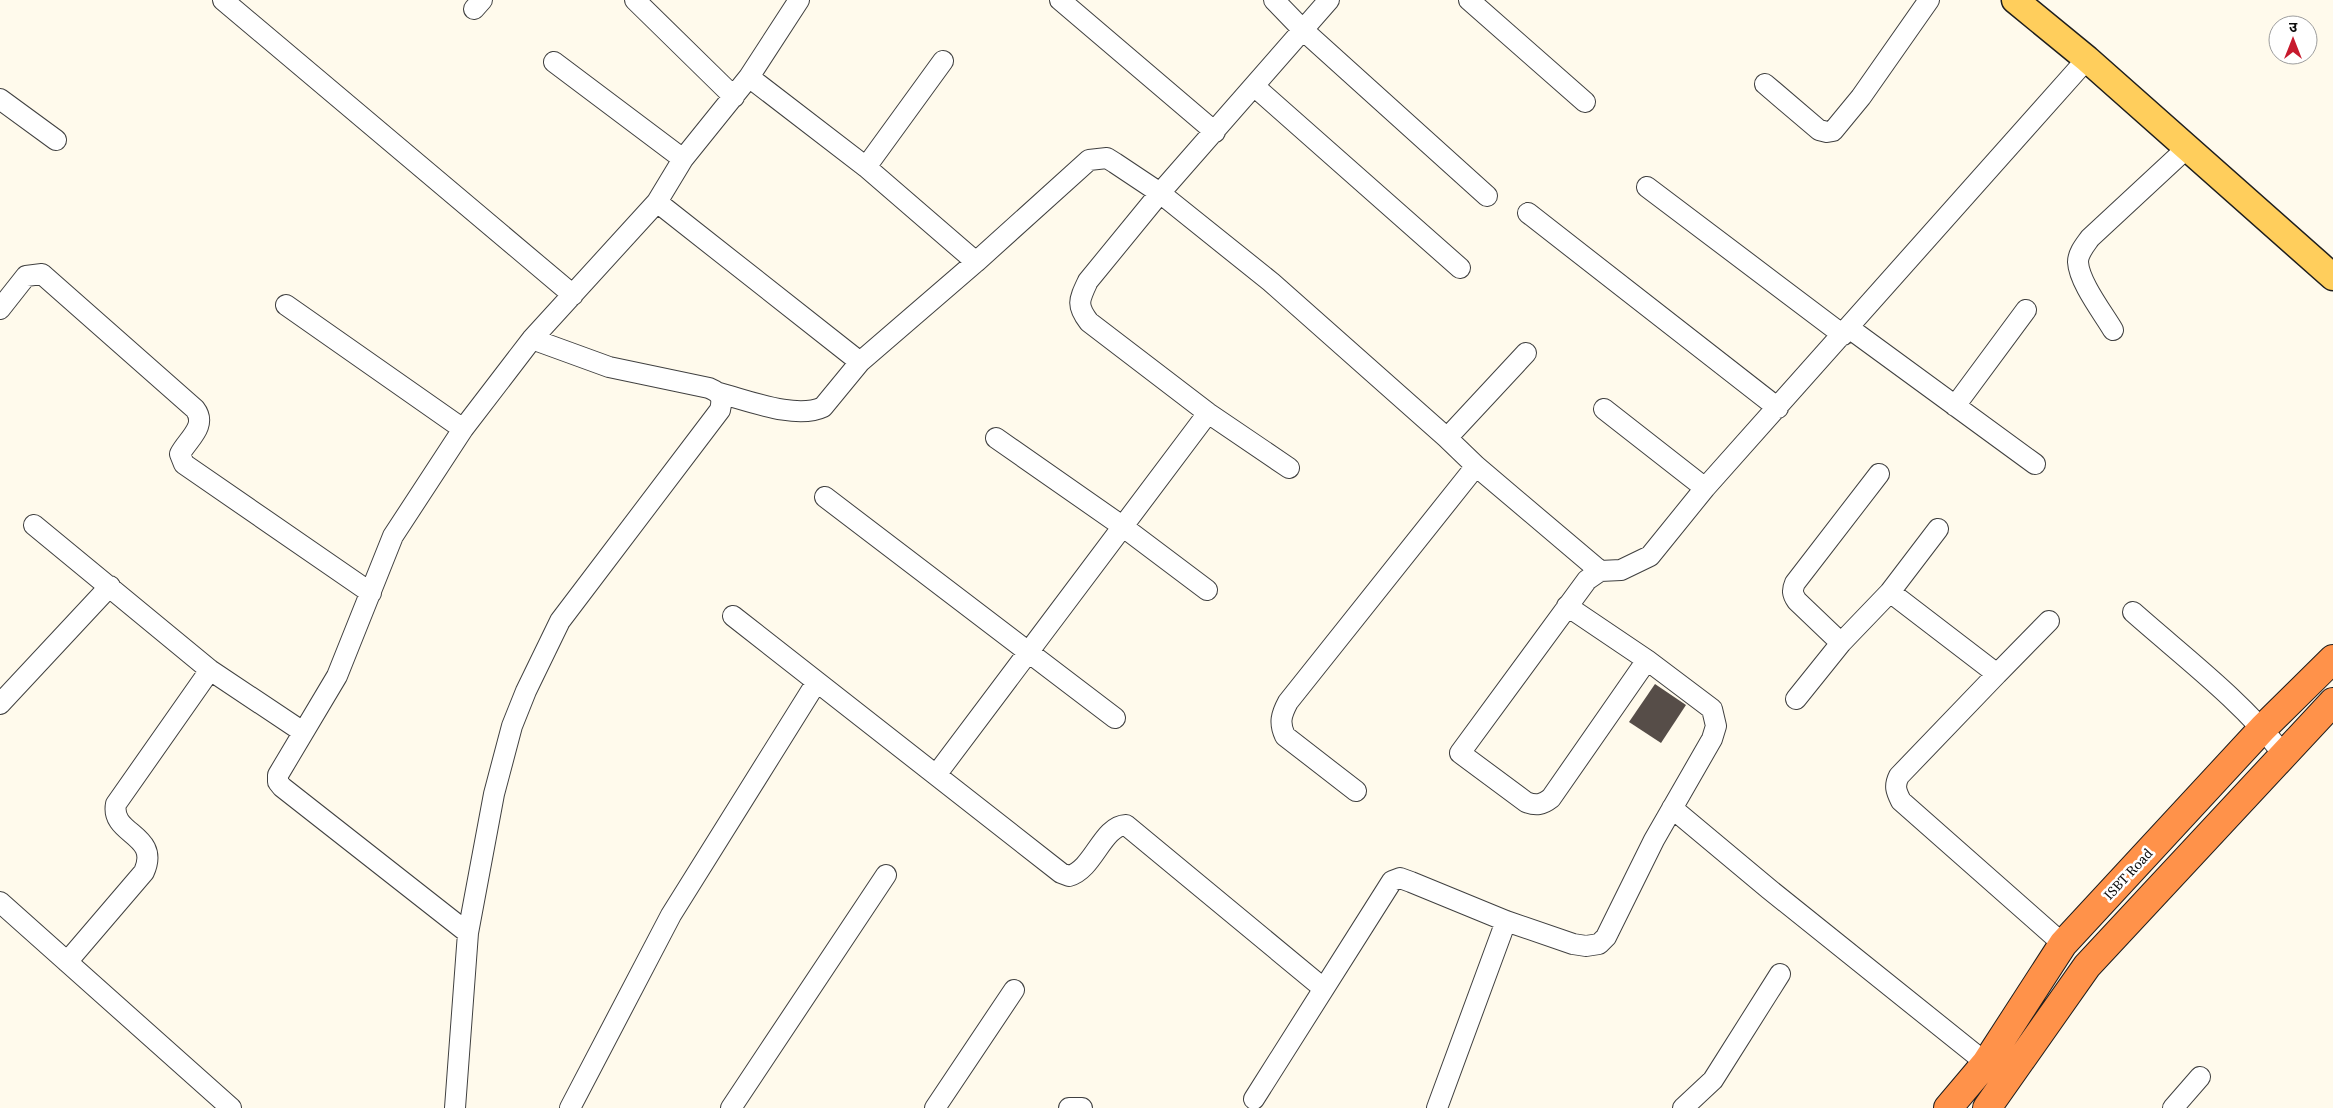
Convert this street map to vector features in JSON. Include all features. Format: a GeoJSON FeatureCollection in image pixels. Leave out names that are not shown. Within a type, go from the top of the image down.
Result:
{"type":"FeatureCollection","features":[{"type":"Feature","properties":{"kind":"highway","name":"ISBT Road"},"geometry":{"type":"LineString","coordinates":[[1948,1108],[1986,1063],[2063,944],[2263,728],[2333,659]]}},
{"type":"Feature","properties":{"kind":"highway"},"geometry":{"type":"LineString","coordinates":[[1987,1108],[2087,966],[2333,702]]}},
{"type":"Feature","properties":{"kind":"main road"},"geometry":{"type":"LineString","coordinates":[[2016,0],[2088,59],[2333,277]]}},
{"type":"Feature","properties":{"kind":"street"},"geometry":{"type":"LineString","coordinates":[[223,0],[573,295]]}},
{"type":"Feature","properties":{"kind":"street"},"geometry":{"type":"LineString","coordinates":[[635,0],[734,97]]}},
{"type":"Feature","properties":{"kind":"street"},"geometry":{"type":"LineString","coordinates":[[468,933],[282,787],[278,782],[278,775],[337,676],[393,536],[463,429],[532,339],[657,202],[684,159],[749,77],[799,0]]}},
{"type":"Feature","properties":{"kind":"street"},"geometry":{"type":"LineString","coordinates":[[1060,0],[1215,132]]}},
{"type":"Feature","properties":{"kind":"street"},"geometry":{"type":"LineString","coordinates":[[1274,0],[1303,30],[1487,196]]}},
{"type":"Feature","properties":{"kind":"street"},"geometry":{"type":"LineString","coordinates":[[1289,468],[1208,413],[1089,322],[1080,310],[1080,297],[1088,281],[1160,193],[1329,0]]}},
{"type":"Feature","properties":{"kind":"street"},"geometry":{"type":"LineString","coordinates":[[1469,0],[1585,102]]}},
{"type":"Feature","properties":{"kind":"street"},"geometry":{"type":"LineString","coordinates":[[1765,84],[1819,130],[1833,131],[1861,97],[1929,0]]}},
{"type":"Feature","properties":{"kind":"street"},"geometry":{"type":"LineString","coordinates":[[1647,660],[1551,798],[1543,804],[1534,805],[1526,802],[1460,753],[1587,580],[1600,571],[1621,570],[1650,556],[1705,488],[2088,59]]}},
{"type":"Feature","properties":{"kind":"street"},"geometry":{"type":"LineString","coordinates":[[866,167],[943,61]]}},
{"type":"Feature","properties":{"kind":"street"},"geometry":{"type":"LineString","coordinates":[[554,62],[684,159]]}},
{"type":"Feature","properties":{"kind":"street"},"geometry":{"type":"LineString","coordinates":[[749,77],[866,167],[976,262]]}},
{"type":"Feature","properties":{"kind":"street"},"geometry":{"type":"LineString","coordinates":[[1254,86],[1460,268]]}},
{"type":"Feature","properties":{"kind":"street"},"geometry":{"type":"LineString","coordinates":[[0,99],[56,140]]}},
{"type":"Feature","properties":{"kind":"street"},"geometry":{"type":"LineString","coordinates":[[2113,330],[2081,275],[2078,261],[2082,249],[2090,238],[2187,148]]}},
{"type":"Feature","properties":{"kind":"street"},"geometry":{"type":"LineString","coordinates":[[532,339],[609,367],[709,388],[719,393],[792,411],[814,411],[823,407],[860,362],[976,262],[1089,160],[1106,158],[1160,193],[1271,282],[1476,466],[1600,571]]}},
{"type":"Feature","properties":{"kind":"street"},"geometry":{"type":"LineString","coordinates":[[1647,187],[1846,332],[1955,406],[2035,464]]}},
{"type":"Feature","properties":{"kind":"street"},"geometry":{"type":"LineString","coordinates":[[657,202],[860,362]]}},
{"type":"Feature","properties":{"kind":"street"},"geometry":{"type":"LineString","coordinates":[[1528,213],[1778,408]]}},
{"type":"Feature","properties":{"kind":"street"},"geometry":{"type":"LineString","coordinates":[[0,309],[26,276],[42,274],[199,414],[199,427],[180,454],[184,464],[371,593]]}},
{"type":"Feature","properties":{"kind":"street"},"geometry":{"type":"LineString","coordinates":[[286,305],[463,429]]}},
{"type":"Feature","properties":{"kind":"street"},"geometry":{"type":"LineString","coordinates":[[1955,406],[2026,310]]}},
{"type":"Feature","properties":{"kind":"street"},"geometry":{"type":"LineString","coordinates":[[1447,438],[1526,353]]}},
{"type":"Feature","properties":{"kind":"street"},"geometry":{"type":"LineString","coordinates":[[455,1108],[468,933],[496,785],[512,726],[526,691],[560,621],[720,410],[722,400],[719,393]]}},
{"type":"Feature","properties":{"kind":"street"},"geometry":{"type":"LineString","coordinates":[[1604,409],[1705,488]]}},
{"type":"Feature","properties":{"kind":"street"},"geometry":{"type":"LineString","coordinates":[[936,775],[1208,413]]}},
{"type":"Feature","properties":{"kind":"street"},"geometry":{"type":"LineString","coordinates":[[996,438],[1122,526],[1207,590]]}},
{"type":"Feature","properties":{"kind":"street"},"geometry":{"type":"LineString","coordinates":[[1356,791],[1285,736],[1280,725],[1282,712],[1476,466]]}},
{"type":"Feature","properties":{"kind":"street"},"geometry":{"type":"LineString","coordinates":[[1842,643],[1797,601],[1792,589],[1806,568],[1879,474]]}},
{"type":"Feature","properties":{"kind":"street"},"geometry":{"type":"LineString","coordinates":[[825,497],[1115,718]]}},
{"type":"Feature","properties":{"kind":"street"},"geometry":{"type":"LineString","coordinates":[[34,525],[210,670],[303,732]]}},
{"type":"Feature","properties":{"kind":"street"},"geometry":{"type":"LineString","coordinates":[[1796,699],[1842,643],[1890,592],[1938,529]]}},
{"type":"Feature","properties":{"kind":"street"},"geometry":{"type":"LineString","coordinates":[[0,704],[110,586]]}},
{"type":"Feature","properties":{"kind":"street"},"geometry":{"type":"LineString","coordinates":[[1890,592],[1996,674]]}},
{"type":"Feature","properties":{"kind":"street"},"geometry":{"type":"LineString","coordinates":[[1254,1099],[1392,881],[1400,878],[1506,921],[1573,944],[1586,946],[1599,944],[1606,937],[1672,808],[1712,740],[1716,726],[1715,717],[1712,709],[1647,660],[1567,606]]}},
{"type":"Feature","properties":{"kind":"street"},"geometry":{"type":"LineString","coordinates":[[2133,612],[2263,728],[2284,755]]}},
{"type":"Feature","properties":{"kind":"street"},"geometry":{"type":"LineString","coordinates":[[733,616],[816,683],[1061,873],[1068,876],[1082,869],[1114,828],[1119,825],[1126,825],[1323,988]]}},
{"type":"Feature","properties":{"kind":"street"},"geometry":{"type":"LineString","coordinates":[[2049,621],[1899,776],[1896,792],[1901,801],[2063,944]]}},
{"type":"Feature","properties":{"kind":"street"},"geometry":{"type":"LineString","coordinates":[[67,962],[144,872],[148,863],[148,853],[142,843],[117,820],[114,813],[116,804],[210,670]]}},
{"type":"Feature","properties":{"kind":"street"},"geometry":{"type":"LineString","coordinates":[[570,1108],[671,915],[816,683]]}},
{"type":"Feature","properties":{"kind":"street"},"geometry":{"type":"LineString","coordinates":[[1672,808],[1784,901],[1986,1063]]}},
{"type":"Feature","properties":{"kind":"street"},"geometry":{"type":"LineString","coordinates":[[730,1108],[886,875]]}},
{"type":"Feature","properties":{"kind":"street"},"geometry":{"type":"LineString","coordinates":[[0,902],[231,1108]]}},
{"type":"Feature","properties":{"kind":"street"},"geometry":{"type":"LineString","coordinates":[[1439,1108],[1506,921]]}},
{"type":"Feature","properties":{"kind":"street"},"geometry":{"type":"LineString","coordinates":[[1683,1108],[1713,1080],[1780,974]]}},
{"type":"Feature","properties":{"kind":"street"},"geometry":{"type":"LineString","coordinates":[[935,1108],[1014,990]]}},
{"type":"Feature","properties":{"kind":"street"},"geometry":{"type":"LineString","coordinates":[[2172,1108],[2200,1077]]}},
{"type":"Feature","properties":{"kind":"street"},"geometry":{"type":"LineString","coordinates":[[1069,1108],[1082,1108]]}},
{"type":"Feature","properties":{"kind":"building"},"geometry":{"type":"Polygon","coordinates":[[[1655,684],[1686,705],[1661,743],[1629,722],[1655,684]]]}}]}
